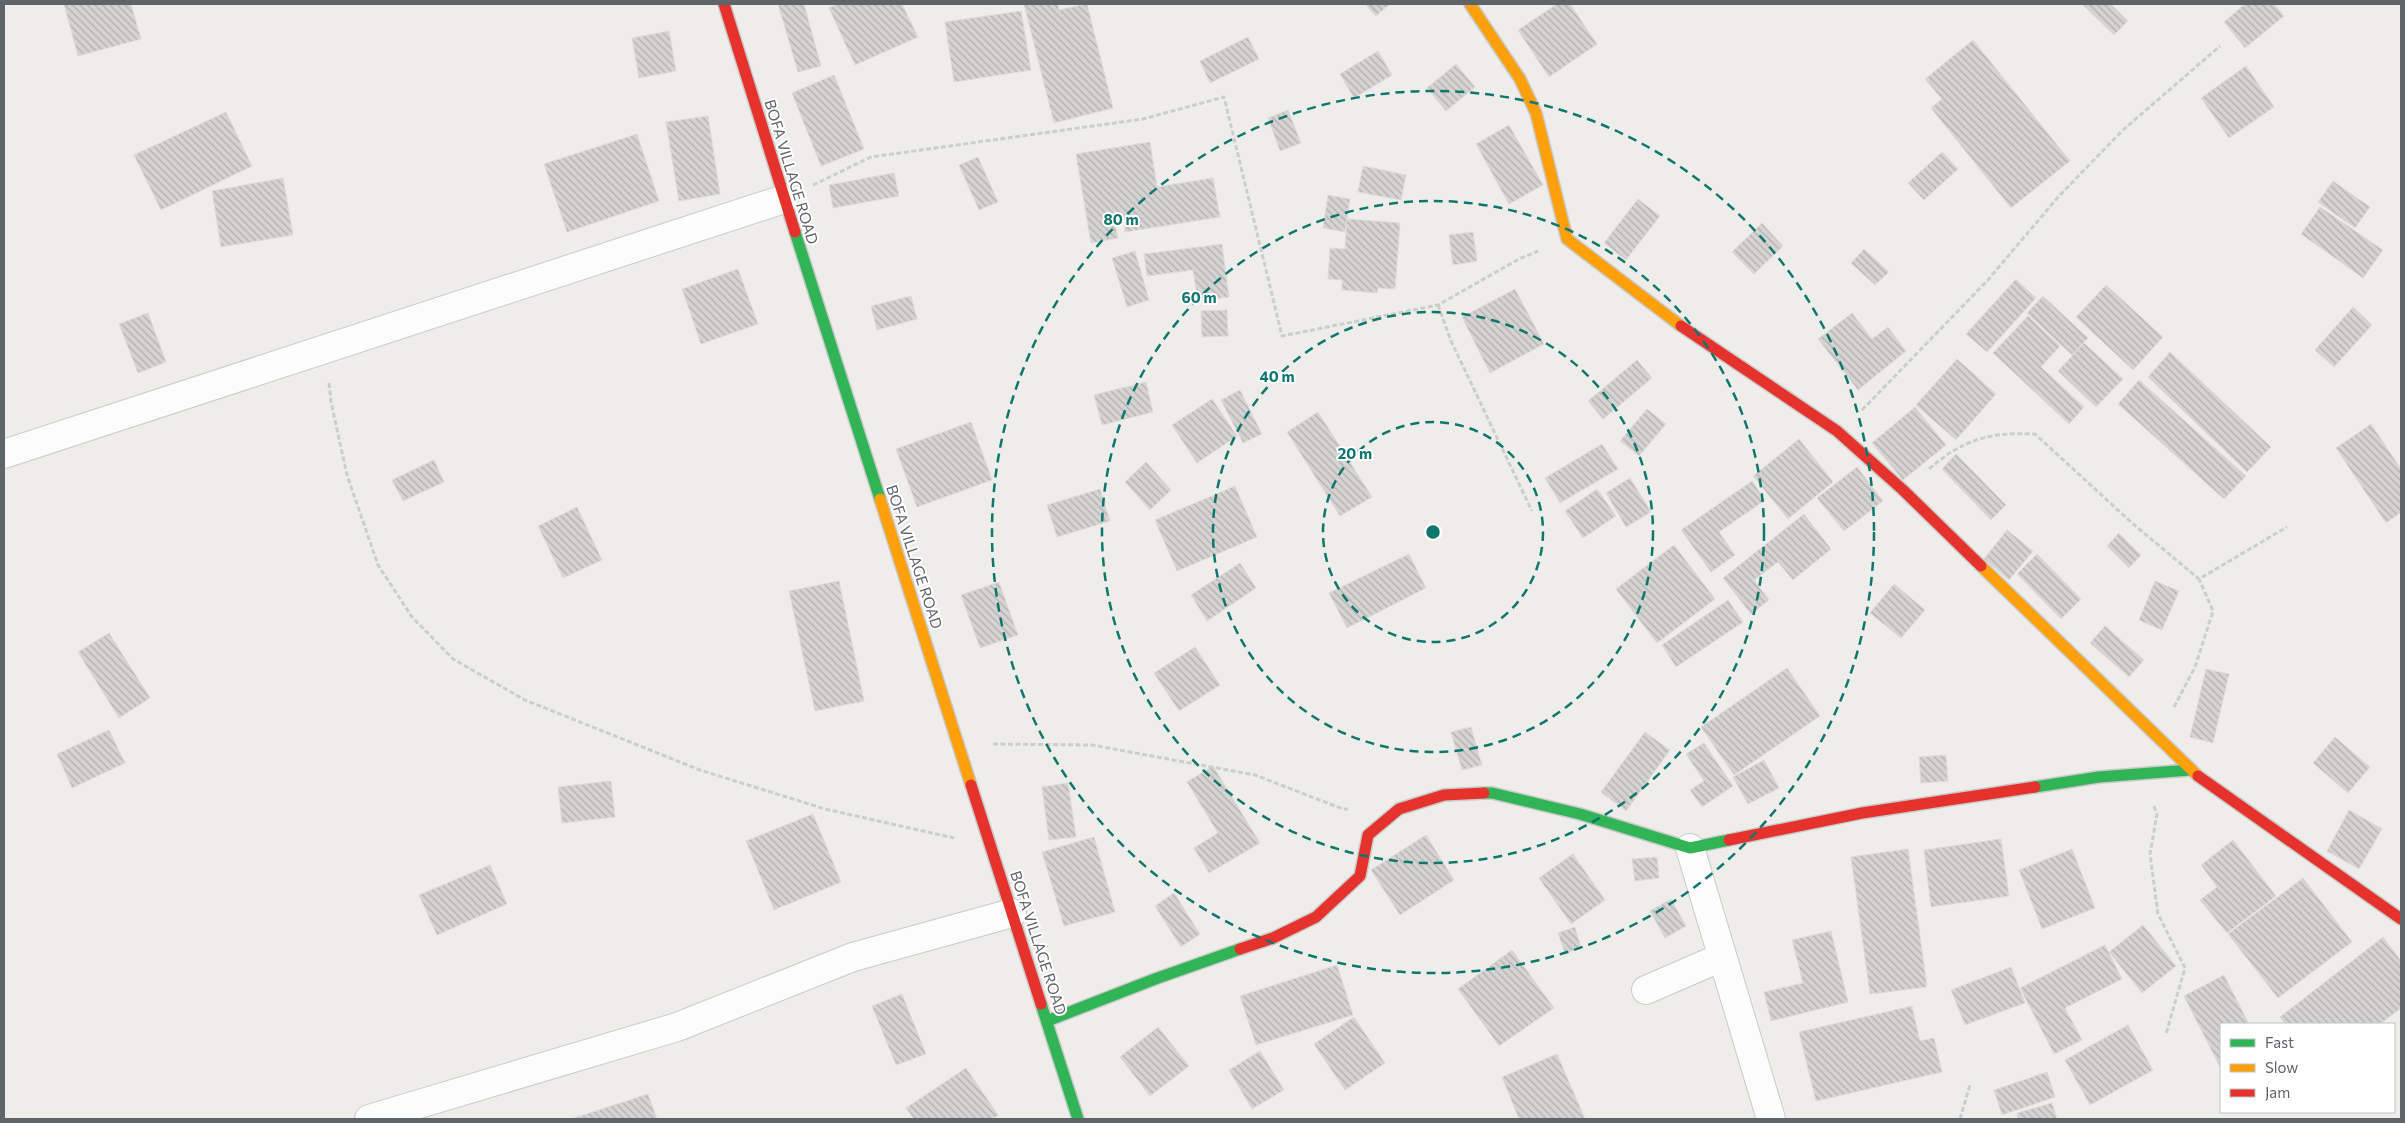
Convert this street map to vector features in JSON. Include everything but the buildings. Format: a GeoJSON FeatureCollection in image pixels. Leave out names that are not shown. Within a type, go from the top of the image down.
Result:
{"type":"FeatureCollection","features":[{"type":"Feature","properties":{"kind":"street","name":"BOFA VILLAGE ROAD"},"geometry":{"type":"LineString","coordinates":[[724,4],[784,199],[1078,1119]]}},
{"type":"Feature","properties":{"kind":"street"},"geometry":{"type":"LineString","coordinates":[[1470,4],[1520,79],[1536,113],[1567,239],[1690,333],[1837,431],[1903,490],[2190,770],[2401,919]]}},
{"type":"Feature","properties":{"kind":"street"},"geometry":{"type":"LineString","coordinates":[[4,454],[784,199]]}},
{"type":"Feature","properties":{"kind":"street"},"geometry":{"type":"LineString","coordinates":[[1047,1021],[1155,979],[1273,938],[1316,917],[1360,876],[1368,835],[1399,809],[1444,795],[1492,793],[1580,814],[1690,848],[1862,813],[2099,777],[2190,770]]}},
{"type":"Feature","properties":{"kind":"street"},"geometry":{"type":"LineString","coordinates":[[1690,848],[1771,1119]]}},
{"type":"Feature","properties":{"kind":"street"},"geometry":{"type":"LineString","coordinates":[[369,1119],[677,1028],[853,957],[1012,912]]}},
{"type":"Feature","properties":{"kind":"street"},"geometry":{"type":"LineString","coordinates":[[1646,990],[1722,957]]}},
{"type":"Feature","properties":{"kind":"path"},"geometry":{"type":"LineString","coordinates":[[1837,431],[1862,409],[1987,281],[2059,196],[2123,130],[2220,46]]}},
{"type":"Feature","properties":{"kind":"path"},"geometry":{"type":"LineString","coordinates":[[784,199],[870,157],[1143,120],[1224,96],[1282,336],[1438,305],[1519,259],[1567,239]]}},
{"type":"Feature","properties":{"kind":"path"},"geometry":{"type":"LineString","coordinates":[[1438,305],[1451,341],[1532,510]]}},
{"type":"Feature","properties":{"kind":"path"},"geometry":{"type":"LineString","coordinates":[[326,349],[331,402],[347,475],[378,565],[412,617],[453,660],[525,700],[700,770],[825,809],[991,846]]}},
{"type":"Feature","properties":{"kind":"path"},"geometry":{"type":"LineString","coordinates":[[1903,490],[1962,444],[2006,433],[2035,434],[2125,518],[2199,579],[2213,611],[2195,667],[2157,738]]}},
{"type":"Feature","properties":{"kind":"path"},"geometry":{"type":"LineString","coordinates":[[2199,579],[2286,527]]}},
{"type":"Feature","properties":{"kind":"path"},"geometry":{"type":"LineString","coordinates":[[958,744],[1092,745],[1255,775],[1343,809],[1399,809]]}},
{"type":"Feature","properties":{"kind":"path"},"geometry":{"type":"LineString","coordinates":[[2145,774],[2150,790],[2154,807],[2157,816],[2157,814],[2156,822],[2150,854],[2158,914],[2185,968],[2166,1034]]}},
{"type":"Feature","properties":{"kind":"path"},"geometry":{"type":"LineString","coordinates":[[1960,1119],[1970,1085]]}},
{"type":"Feature","properties":{"kind":"traffic: fast"},"geometry":{"type":"LineString","coordinates":[[795,232],[880,499]]}},
{"type":"Feature","properties":{"kind":"traffic: fast"},"geometry":{"type":"LineString","coordinates":[[2035,787],[2099,777],[2190,770]]}},
{"type":"Feature","properties":{"kind":"traffic: fast"},"geometry":{"type":"LineString","coordinates":[[1484,793],[1492,793],[1580,814],[1690,848],[1729,840]]}},
{"type":"Feature","properties":{"kind":"traffic: fast"},"geometry":{"type":"LineString","coordinates":[[1047,1021],[1155,979],[1240,949]]}},
{"type":"Feature","properties":{"kind":"traffic: fast"},"geometry":{"type":"LineString","coordinates":[[1041,1004],[1078,1119]]}},
{"type":"Feature","properties":{"kind":"traffic: slow"},"geometry":{"type":"LineString","coordinates":[[1470,4],[1520,79],[1536,113],[1567,239],[1681,326]]}},
{"type":"Feature","properties":{"kind":"traffic: slow"},"geometry":{"type":"LineString","coordinates":[[880,499],[971,785]]}},
{"type":"Feature","properties":{"kind":"traffic: slow"},"geometry":{"type":"LineString","coordinates":[[1981,566],[2198,776]]}},
{"type":"Feature","properties":{"kind":"traffic: jam"},"geometry":{"type":"LineString","coordinates":[[724,4],[795,232]]}},
{"type":"Feature","properties":{"kind":"traffic: jam"},"geometry":{"type":"LineString","coordinates":[[1681,326],[1837,431],[1903,490],[1981,566]]}},
{"type":"Feature","properties":{"kind":"traffic: jam"},"geometry":{"type":"LineString","coordinates":[[2198,776],[2401,919]]}},
{"type":"Feature","properties":{"kind":"traffic: jam"},"geometry":{"type":"LineString","coordinates":[[971,785],[1041,1004]]}},
{"type":"Feature","properties":{"kind":"traffic: jam"},"geometry":{"type":"LineString","coordinates":[[1729,840],[1862,813],[2035,787]]}},
{"type":"Feature","properties":{"kind":"traffic: jam"},"geometry":{"type":"LineString","coordinates":[[1240,949],[1273,938],[1316,917],[1360,876],[1368,835],[1399,809],[1444,795],[1484,793]]}}]}
